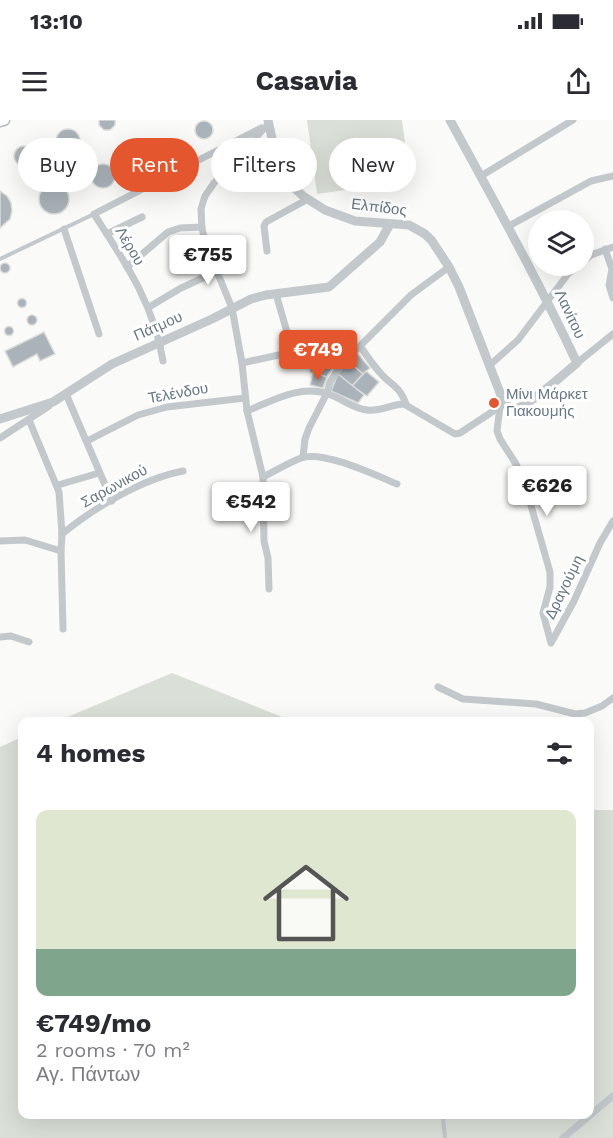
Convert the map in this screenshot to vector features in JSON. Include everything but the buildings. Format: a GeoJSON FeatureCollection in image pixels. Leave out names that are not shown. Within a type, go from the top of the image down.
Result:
{"type":"FeatureCollection","features":[{"type":"Feature","properties":{"kind":"main road"},"geometry":{"type":"LineString","coordinates":[[0,121],[4,120]]}},
{"type":"Feature","properties":{"kind":"street","name":"Λανίτου"},"geometry":{"type":"LineString","coordinates":[[450,120],[509,225],[548,301],[576,363]]}},
{"type":"Feature","properties":{"kind":"street"},"geometry":{"type":"LineString","coordinates":[[481,176],[573,120]]}},
{"type":"Feature","properties":{"kind":"street"},"geometry":{"type":"LineString","coordinates":[[94,214],[268,123]]}},
{"type":"Feature","properties":{"kind":"street"},"geometry":{"type":"LineString","coordinates":[[268,123],[214,183],[205,196],[201,209],[202,227],[216,272],[232,308],[242,363],[244,398],[263,477],[264,542],[268,558],[269,589]]}},
{"type":"Feature","properties":{"kind":"street","name":"Ελπίδος"},"geometry":{"type":"LineString","coordinates":[[268,123],[278,166],[288,182],[308,199],[355,222],[409,225],[425,234],[439,250],[449,267],[490,365],[502,405]]}},
{"type":"Feature","properties":{"kind":"street"},"geometry":{"type":"LineString","coordinates":[[509,225],[591,181],[613,176]]}},
{"type":"Feature","properties":{"kind":"street"},"geometry":{"type":"LineString","coordinates":[[267,251],[264,226],[266,222],[308,199]]}},
{"type":"Feature","properties":{"kind":"street","name":"Λέρου"},"geometry":{"type":"LineString","coordinates":[[94,214],[149,307],[160,341],[163,361]]}},
{"type":"Feature","properties":{"kind":"street"},"geometry":{"type":"LineString","coordinates":[[107,234],[142,217]]}},
{"type":"Feature","properties":{"kind":"street","name":"Πάτμου"},"geometry":{"type":"LineString","coordinates":[[0,438],[112,364],[160,341],[258,297],[324,289],[332,285],[380,242],[390,224]]}},
{"type":"Feature","properties":{"kind":"street"},"geometry":{"type":"LineString","coordinates":[[127,267],[168,232],[180,228],[202,227]]}},
{"type":"Feature","properties":{"kind":"street"},"geometry":{"type":"LineString","coordinates":[[64,229],[99,333]]}},
{"type":"Feature","properties":{"kind":"street"},"geometry":{"type":"LineString","coordinates":[[594,254],[613,247]]}},
{"type":"Feature","properties":{"kind":"street"},"geometry":{"type":"LineString","coordinates":[[605,249],[612,269],[609,285],[613,298]]}},
{"type":"Feature","properties":{"kind":"street"},"geometry":{"type":"LineString","coordinates":[[303,457],[309,428],[327,393],[330,382],[341,365],[411,295],[449,267]]}},
{"type":"Feature","properties":{"kind":"street"},"geometry":{"type":"LineString","coordinates":[[149,307],[181,288],[216,272]]}},
{"type":"Feature","properties":{"kind":"street"},"geometry":{"type":"LineString","coordinates":[[490,365],[518,340],[567,276]]}},
{"type":"Feature","properties":{"kind":"street"},"geometry":{"type":"LineString","coordinates":[[242,363],[288,353],[290,350],[291,346],[276,294]]}},
{"type":"Feature","properties":{"kind":"street"},"geometry":{"type":"LineString","coordinates":[[361,347],[386,379],[399,390],[406,404],[455,434],[502,405],[511,409],[521,407],[613,334]]}},
{"type":"Feature","properties":{"kind":"street"},"geometry":{"type":"LineString","coordinates":[[247,411],[293,392],[309,390],[327,393],[363,410],[375,411],[406,404]]}},
{"type":"Feature","properties":{"kind":"street"},"geometry":{"type":"LineString","coordinates":[[66,394],[112,501]]}},
{"type":"Feature","properties":{"kind":"street","name":"Τελένδου"},"geometry":{"type":"LineString","coordinates":[[87,441],[138,415],[207,401],[244,398]]}},
{"type":"Feature","properties":{"kind":"street"},"geometry":{"type":"LineString","coordinates":[[0,419],[53,402]]}},
{"type":"Feature","properties":{"kind":"street","name":"Δραγούμη"},"geometry":{"type":"LineString","coordinates":[[502,405],[497,431],[524,481],[550,572],[550,587],[543,613],[551,643],[613,521]]}},
{"type":"Feature","properties":{"kind":"street"},"geometry":{"type":"LineString","coordinates":[[29,420],[58,485],[62,534],[63,629]]}},
{"type":"Feature","properties":{"kind":"street"},"geometry":{"type":"LineString","coordinates":[[263,477],[303,457],[316,457],[345,463],[397,484]]}},
{"type":"Feature","properties":{"kind":"street","name":"Σαρωνικού"},"geometry":{"type":"LineString","coordinates":[[62,534],[89,514],[157,477],[183,471]]}},
{"type":"Feature","properties":{"kind":"street"},"geometry":{"type":"LineString","coordinates":[[58,485],[99,473]]}},
{"type":"Feature","properties":{"kind":"street"},"geometry":{"type":"LineString","coordinates":[[0,541],[25,540],[61,551]]}},
{"type":"Feature","properties":{"kind":"street"},"geometry":{"type":"LineString","coordinates":[[0,638],[11,636],[28,642]]}},
{"type":"Feature","properties":{"kind":"street"},"geometry":{"type":"LineString","coordinates":[[438,687],[463,699],[536,704],[575,714],[585,713],[602,706],[613,698]]}},
{"type":"Feature","properties":{"kind":"street"},"geometry":{"type":"LineString","coordinates":[[594,1112],[613,1096]]}},
{"type":"Feature","properties":{"kind":"street"},"geometry":{"type":"LineString","coordinates":[[563,1138],[586,1119]]}},
{"type":"Feature","properties":{"kind":"lane"},"geometry":{"type":"LineString","coordinates":[[0,259],[94,214]]}},
{"type":"Feature","properties":{"kind":"lane"},"geometry":{"type":"LineString","coordinates":[[442,1119],[445,1138]]}},
{"type":"Feature","properties":{"kind":"shaded area"},"geometry":{"type":"Polygon","coordinates":[[[307,120],[402,120],[404,138],[329,138],[329,192],[331,192],[317,194],[317,138],[309,138],[307,120]]]}},
{"type":"Feature","properties":{"kind":"shaded area"},"geometry":{"type":"Polygon","coordinates":[[[172,673],[282,717],[68,717],[172,673]]]}},
{"type":"Feature","properties":{"kind":"shaded area"},"geometry":{"type":"Polygon","coordinates":[[[18,739],[18,1119],[594,1119],[594,810],[613,810],[613,1138],[0,1138],[0,747],[18,739]]]}},
{"type":"Feature","properties":{"kind":"place","name":"Μίνι Μάρκετ Γιακουμής"},"geometry":{"type":"Point","coordinates":[494,403]}}]}
